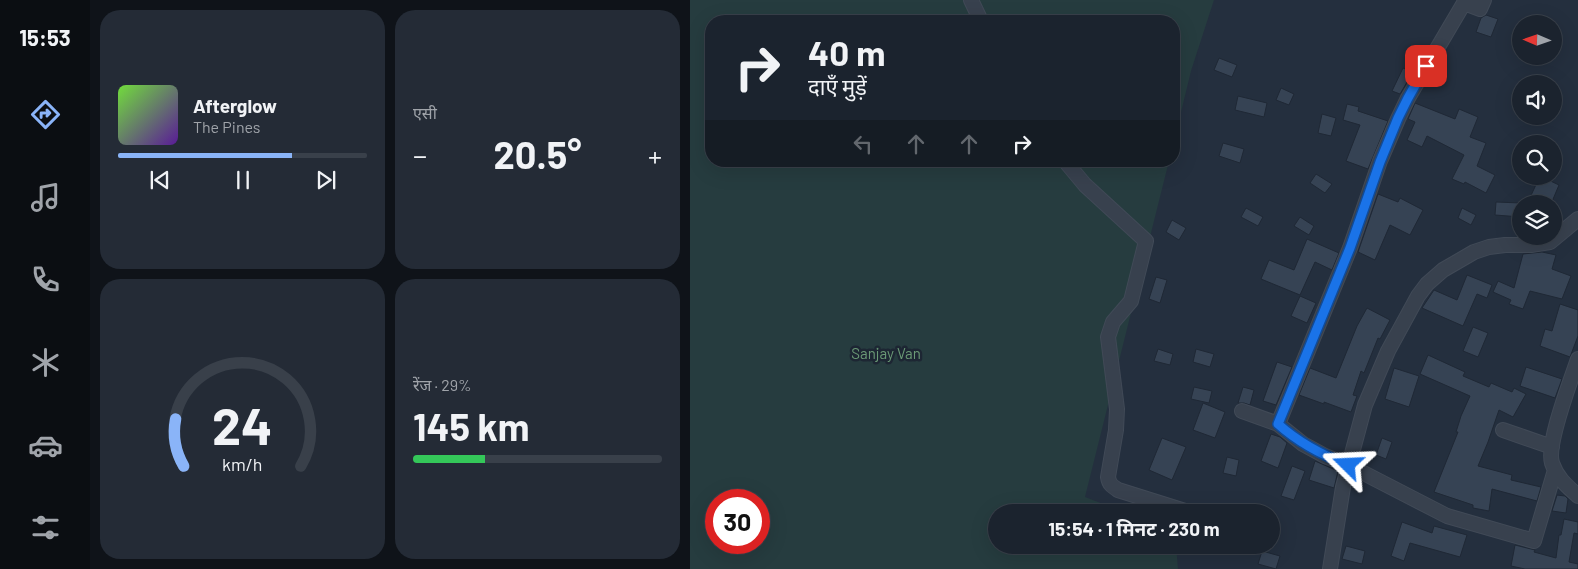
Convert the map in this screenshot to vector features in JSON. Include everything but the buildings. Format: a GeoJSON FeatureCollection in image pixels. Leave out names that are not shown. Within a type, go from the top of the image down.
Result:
{"type":"FeatureCollection","features":[{"type":"Feature","properties":{"kind":"street"},"geometry":{"type":"LineString","coordinates":[[971,0],[979,15]]}},
{"type":"Feature","properties":{"kind":"street"},"geometry":{"type":"LineString","coordinates":[[1278,424],[1350,248],[1380,162],[1408,98],[1464,3],[1480,9],[1484,0]]}},
{"type":"Feature","properties":{"kind":"street"},"geometry":{"type":"LineString","coordinates":[[1070,167],[1085,185],[1146,241],[1130,301],[1113,322],[1108,337],[1117,409],[1116,430],[1108,477],[1112,486],[1118,490],[1163,504]]}},
{"type":"Feature","properties":{"kind":"street"},"geometry":{"type":"LineString","coordinates":[[1330,569],[1348,465],[1370,390],[1411,307],[1427,284],[1443,270],[1474,252],[1489,247],[1550,242],[1578,219]]}},
{"type":"Feature","properties":{"kind":"street"},"geometry":{"type":"LineString","coordinates":[[1578,359],[1553,438],[1551,458],[1560,480],[1578,496]]}},
{"type":"Feature","properties":{"kind":"street"},"geometry":{"type":"LineString","coordinates":[[1242,412],[1278,424],[1303,444],[1325,456],[1348,465],[1447,516],[1534,541],[1555,470]]}},
{"type":"Feature","properties":{"kind":"street"},"geometry":{"type":"LineString","coordinates":[[1503,430],[1552,447]]}},
{"type":"Feature","properties":{"kind":"green space","name":"Sanjay Van"},"geometry":{"type":"Polygon","coordinates":[[[690,0],[1214,0],[1191,71],[1180,116],[1180,15],[705,15],[705,167],[1168,167],[1085,497],[1103,504],[988,504],[988,554],[1177,554],[1178,569],[690,569],[690,0]]]}},
{"type":"Feature","properties":{"kind":"route"},"geometry":{"type":"LineString","coordinates":[[1348,465],[1325,456],[1303,444],[1288,434],[1278,424],[1350,248],[1380,162],[1398,118],[1426,66]]}}]}
